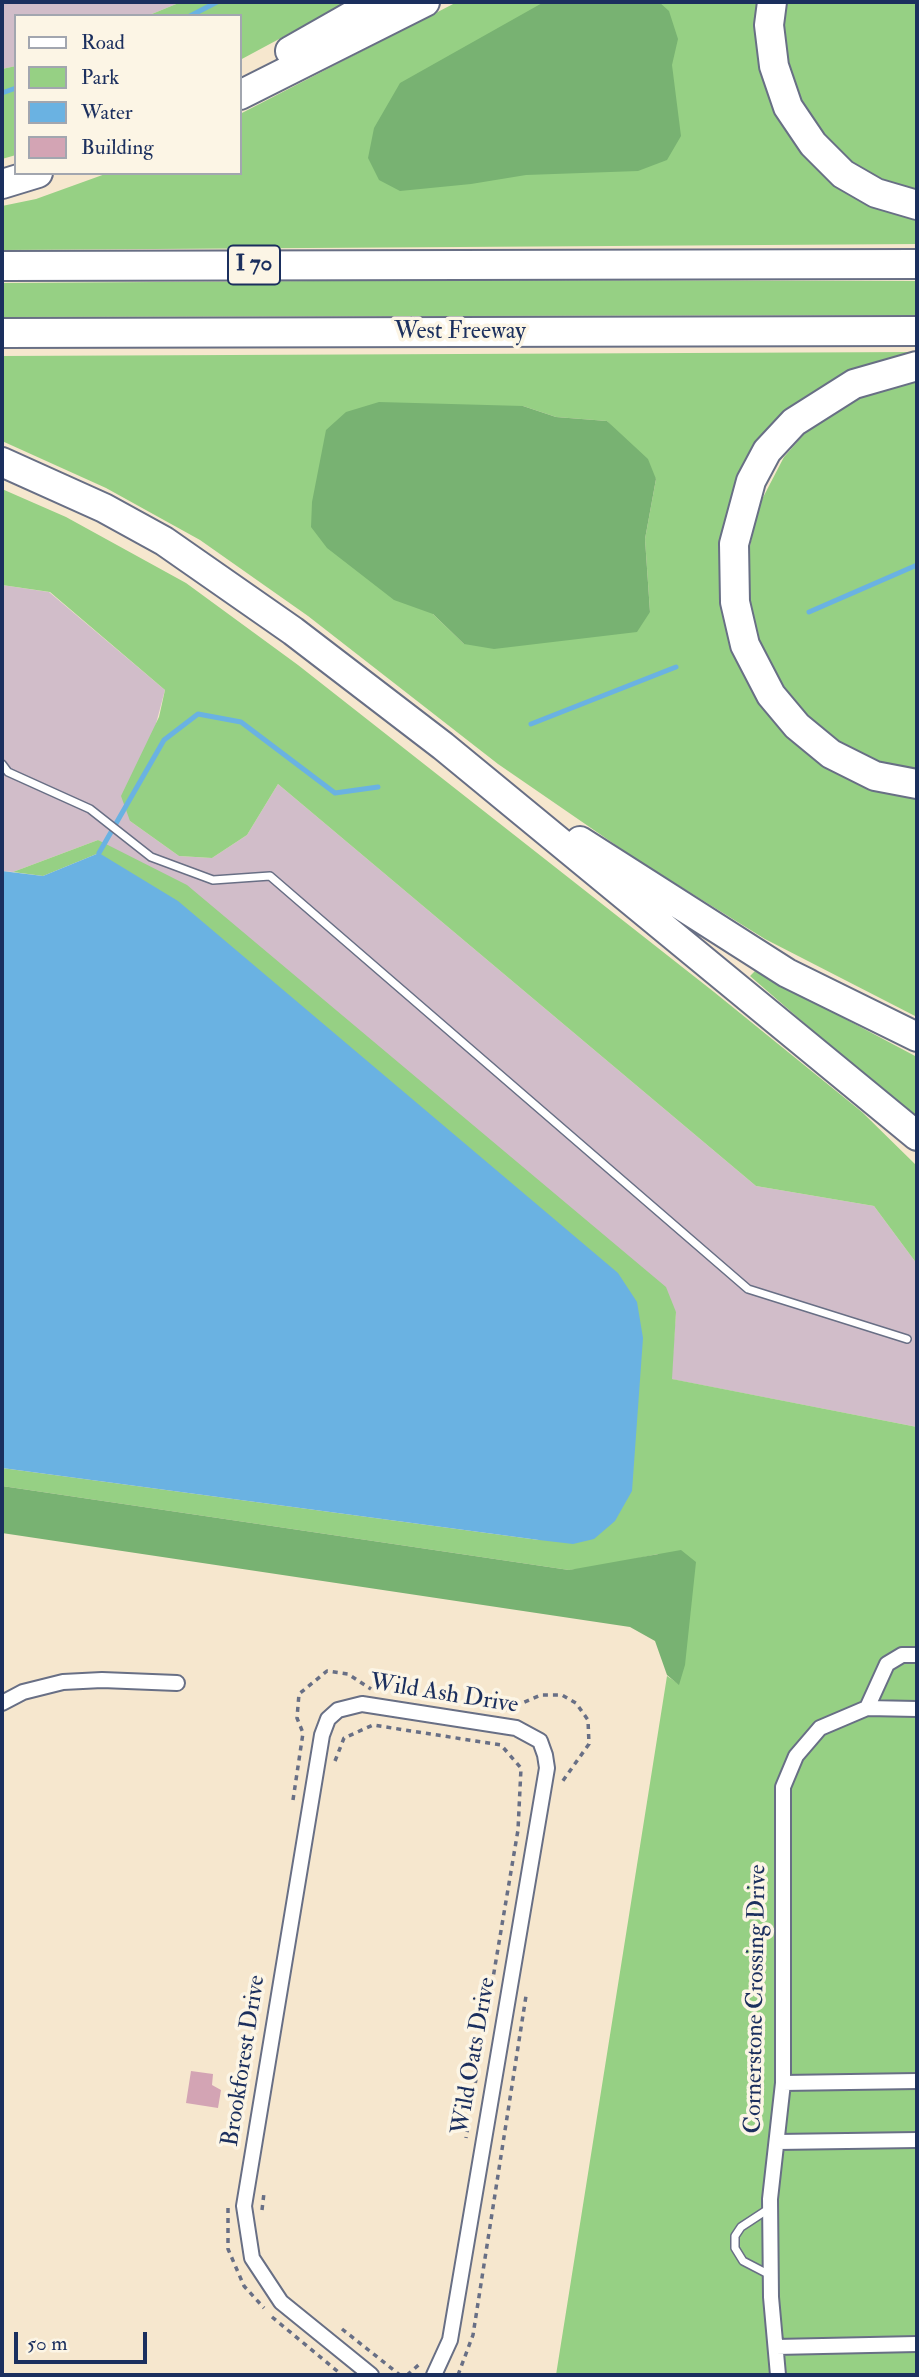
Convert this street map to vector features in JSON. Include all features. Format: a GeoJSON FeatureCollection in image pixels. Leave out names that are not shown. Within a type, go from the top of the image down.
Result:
{"type":"FeatureCollection","features":[{"type":"Feature","properties":{"kind":"highway"},"geometry":{"type":"LineString","coordinates":[[242,78],[376,2]]}},
{"type":"Feature","properties":{"kind":"highway"},"geometry":{"type":"LineString","coordinates":[[242,94],[425,2]]}},
{"type":"Feature","properties":{"kind":"highway"},"geometry":{"type":"LineString","coordinates":[[772,2],[769,25],[774,66],[788,107],[813,144],[843,174],[876,193],[917,205]]}},
{"type":"Feature","properties":{"kind":"highway"},"geometry":{"type":"LineString","coordinates":[[2,184],[31,175]]}},
{"type":"Feature","properties":{"kind":"highway","name":"I 70"},"geometry":{"type":"LineString","coordinates":[[2,266],[917,264]]}},
{"type":"Feature","properties":{"kind":"highway","name":"West Freeway"},"geometry":{"type":"LineString","coordinates":[[2,333],[917,331]]}},
{"type":"Feature","properties":{"kind":"highway"},"geometry":{"type":"LineString","coordinates":[[917,366],[854,384],[794,422],[767,451],[751,481],[734,544],[735,602],[745,645],[771,695],[797,726],[831,754],[875,776],[917,784]]}},
{"type":"Feature","properties":{"kind":"highway"},"geometry":{"type":"LineString","coordinates":[[2,463],[104,508],[174,548],[293,631],[443,746],[598,877],[861,1087],[917,1136]]}},
{"type":"Feature","properties":{"kind":"highway"},"geometry":{"type":"LineString","coordinates":[[443,746],[605,858],[787,973],[917,1037]]}},
{"type":"Feature","properties":{"kind":"street"},"geometry":{"type":"LineString","coordinates":[[867,1708],[887,1664],[902,1654],[917,1655]]}},
{"type":"Feature","properties":{"kind":"street"},"geometry":{"type":"LineString","coordinates":[[2,1703],[23,1692],[63,1682],[102,1680],[177,1684]]}},
{"type":"Feature","properties":{"kind":"street","name":"Wild Ash Drive"},"geometry":{"type":"LineString","coordinates":[[338,1710],[362,1704],[516,1728],[540,1741]]}},
{"type":"Feature","properties":{"kind":"street","name":"Cornerstone Crossing Drive"},"geometry":{"type":"LineString","coordinates":[[778,2375],[771,2276],[771,2207],[783,2083],[783,1787],[796,1756],[820,1728],[867,1708],[917,1709]]}},
{"type":"Feature","properties":{"kind":"street","name":"Brookforest Drive"},"geometry":{"type":"LineString","coordinates":[[338,1710],[328,1719],[322,1735],[244,2206],[252,2258],[281,2302],[371,2375]]}},
{"type":"Feature","properties":{"kind":"street","name":"Wild Oats Drive"},"geometry":{"type":"LineString","coordinates":[[434,2375],[450,2340],[544,1781],[545,1755],[540,1741]]}},
{"type":"Feature","properties":{"kind":"street"},"geometry":{"type":"LineString","coordinates":[[783,2083],[917,2081]]}},
{"type":"Feature","properties":{"kind":"street"},"geometry":{"type":"LineString","coordinates":[[776,2142],[917,2140]]}},
{"type":"Feature","properties":{"kind":"street"},"geometry":{"type":"LineString","coordinates":[[776,2347],[917,2344]]}},
{"type":"Feature","properties":{"kind":"lane"},"geometry":{"type":"LineString","coordinates":[[2,764],[8,772],[90,809],[151,857],[213,880],[270,876],[748,1289],[907,1339]]}},
{"type":"Feature","properties":{"kind":"lane"},"geometry":{"type":"LineString","coordinates":[[771,2207],[741,2227],[735,2236],[734,2248],[743,2261],[771,2276]]}},
{"type":"Feature","properties":{"kind":"path"},"geometry":{"type":"LineString","coordinates":[[293,1802],[303,1733],[297,1718],[299,1694],[327,1671],[348,1674],[375,1692]]}},
{"type":"Feature","properties":{"kind":"path"},"geometry":{"type":"LineString","coordinates":[[495,1708],[508,1710],[541,1695],[562,1695],[576,1703],[588,1720],[589,1744],[565,1774],[558,1793]]}},
{"type":"Feature","properties":{"kind":"path"},"geometry":{"type":"LineString","coordinates":[[334,1763],[344,1738],[373,1725],[501,1745],[521,1769],[519,1830],[464,2151]]}},
{"type":"Feature","properties":{"kind":"path"},"geometry":{"type":"LineString","coordinates":[[458,2375],[473,2335],[528,1982]]}},
{"type":"Feature","properties":{"kind":"path"},"geometry":{"type":"LineString","coordinates":[[261,2216],[265,2189]]}},
{"type":"Feature","properties":{"kind":"path"},"geometry":{"type":"LineString","coordinates":[[229,2198],[228,2249],[244,2286],[278,2325],[342,2375]]}},
{"type":"Feature","properties":{"kind":"path"},"geometry":{"type":"LineString","coordinates":[[341,2328],[400,2375]]}},
{"type":"Feature","properties":{"kind":"path"},"geometry":{"type":"LineString","coordinates":[[407,2375],[424,2361]]}},
{"type":"Feature","properties":{"kind":"shaded area"},"geometry":{"type":"Polygon","coordinates":[[[2,2],[181,2],[152,14],[14,14],[14,66],[2,69],[2,2]]]}},
{"type":"Feature","properties":{"kind":"shaded area"},"geometry":{"type":"Polygon","coordinates":[[[2,585],[49,592],[165,690],[130,821],[179,856],[212,858],[247,835],[278,784],[756,1186],[874,1206],[917,1264],[917,1427],[671,1379],[676,1312],[98,840],[13,872],[2,871],[2,585]]]}},
{"type":"Feature","properties":{"kind":"green space"},"geometry":{"type":"Polygon","coordinates":[[[181,2],[348,2],[242,59],[242,14],[152,14],[181,2]]]}},
{"type":"Feature","properties":{"kind":"green space"},"geometry":{"type":"Polygon","coordinates":[[[457,2],[761,2],[790,125],[917,218],[917,244],[2,250],[2,206],[36,199],[102,175],[242,175],[242,113],[457,2]]]}},
{"type":"Feature","properties":{"kind":"green space"},"geometry":{"type":"Polygon","coordinates":[[[544,2],[659,2],[669,11],[678,39],[672,65],[681,136],[667,160],[638,171],[526,175],[400,191],[379,180],[368,158],[374,128],[400,83],[544,2]]]}},
{"type":"Feature","properties":{"kind":"green space"},"geometry":{"type":"Polygon","coordinates":[[[779,2],[917,2],[917,195],[866,175],[825,141],[801,102],[782,52],[779,2]]]}},
{"type":"Feature","properties":{"kind":"green space"},"geometry":{"type":"Polygon","coordinates":[[[14,66],[14,156],[2,159],[2,69],[14,66]]]}},
{"type":"Feature","properties":{"kind":"green space"},"geometry":{"type":"Polygon","coordinates":[[[917,281],[917,315],[2,317],[2,283],[917,281]]]}},
{"type":"Feature","properties":{"kind":"green space"},"geometry":{"type":"Polygon","coordinates":[[[917,352],[917,357],[803,406],[726,550],[767,706],[917,793],[917,1017],[765,939],[636,859],[498,764],[308,616],[200,540],[106,488],[2,441],[2,356],[917,352]],[[523,406],[433,614],[464,644],[650,612],[645,539],[656,479],[607,421],[556,417],[523,406]]]}},
{"type":"Feature","properties":{"kind":"green space"},"geometry":{"type":"Polygon","coordinates":[[[917,378],[917,773],[887,767],[845,750],[813,726],[782,692],[759,648],[747,602],[746,566],[758,507],[784,457],[806,432],[830,412],[860,395],[917,378]]]}},
{"type":"Feature","properties":{"kind":"green space"},"geometry":{"type":"Polygon","coordinates":[[[379,402],[523,406],[556,417],[607,421],[648,459],[656,479],[645,539],[650,612],[637,632],[494,649],[464,644],[433,614],[394,600],[327,548],[311,527],[312,502],[326,430],[346,412],[379,402]]]}},
{"type":"Feature","properties":{"kind":"green space"},"geometry":{"type":"Polygon","coordinates":[[[2,489],[66,517],[186,583],[298,665],[714,992],[862,1112],[917,1166],[917,1264],[874,1206],[756,1186],[278,784],[247,835],[212,858],[179,856],[130,821],[121,796],[159,717],[165,690],[50,592],[2,585],[2,489]]]}},
{"type":"Feature","properties":{"kind":"green space"},"geometry":{"type":"Polygon","coordinates":[[[98,840],[187,885],[666,1287],[676,1312],[672,1379],[917,1427],[917,2375],[556,2375],[667,1676],[679,1684],[658,1554],[569,1570],[2,1486],[2,1468],[539,1540],[99,853],[43,876],[13,872],[98,840]]]}},
{"type":"Feature","properties":{"kind":"green space"},"geometry":{"type":"Polygon","coordinates":[[[755,971],[917,1057],[917,1121],[750,976],[755,971]]]}},
{"type":"Feature","properties":{"kind":"green space"},"geometry":{"type":"Polygon","coordinates":[[[2,1486],[569,1570],[681,1550],[696,1562],[685,1665],[679,1685],[667,1675],[655,1641],[630,1627],[2,1533],[2,1486]]]}},
{"type":"Feature","properties":{"kind":"water"},"geometry":{"type":"Polygon","coordinates":[[[99,853],[178,901],[618,1273],[637,1302],[643,1338],[632,1491],[615,1521],[594,1539],[573,1544],[539,1540],[2,1468],[2,871],[43,876],[99,853]]]}},
{"type":"Feature","properties":{"kind":"building"},"geometry":{"type":"Polygon","coordinates":[[[191,2071],[213,2074],[212,2085],[221,2090],[218,2108],[186,2103],[191,2071]]]}},
{"type":"Feature","properties":{"kind":"waterway"},"geometry":{"type":"LineString","coordinates":[[194,14],[217,2]]}},
{"type":"Feature","properties":{"kind":"waterway"},"geometry":{"type":"LineString","coordinates":[[2,93],[14,89]]}},
{"type":"Feature","properties":{"kind":"waterway"},"geometry":{"type":"LineString","coordinates":[[809,612],[917,565]]}},
{"type":"Feature","properties":{"kind":"waterway"},"geometry":{"type":"LineString","coordinates":[[531,724],[676,667]]}},
{"type":"Feature","properties":{"kind":"waterway"},"geometry":{"type":"LineString","coordinates":[[99,853],[164,740],[198,714],[241,722],[335,793],[378,787]]}}]}
